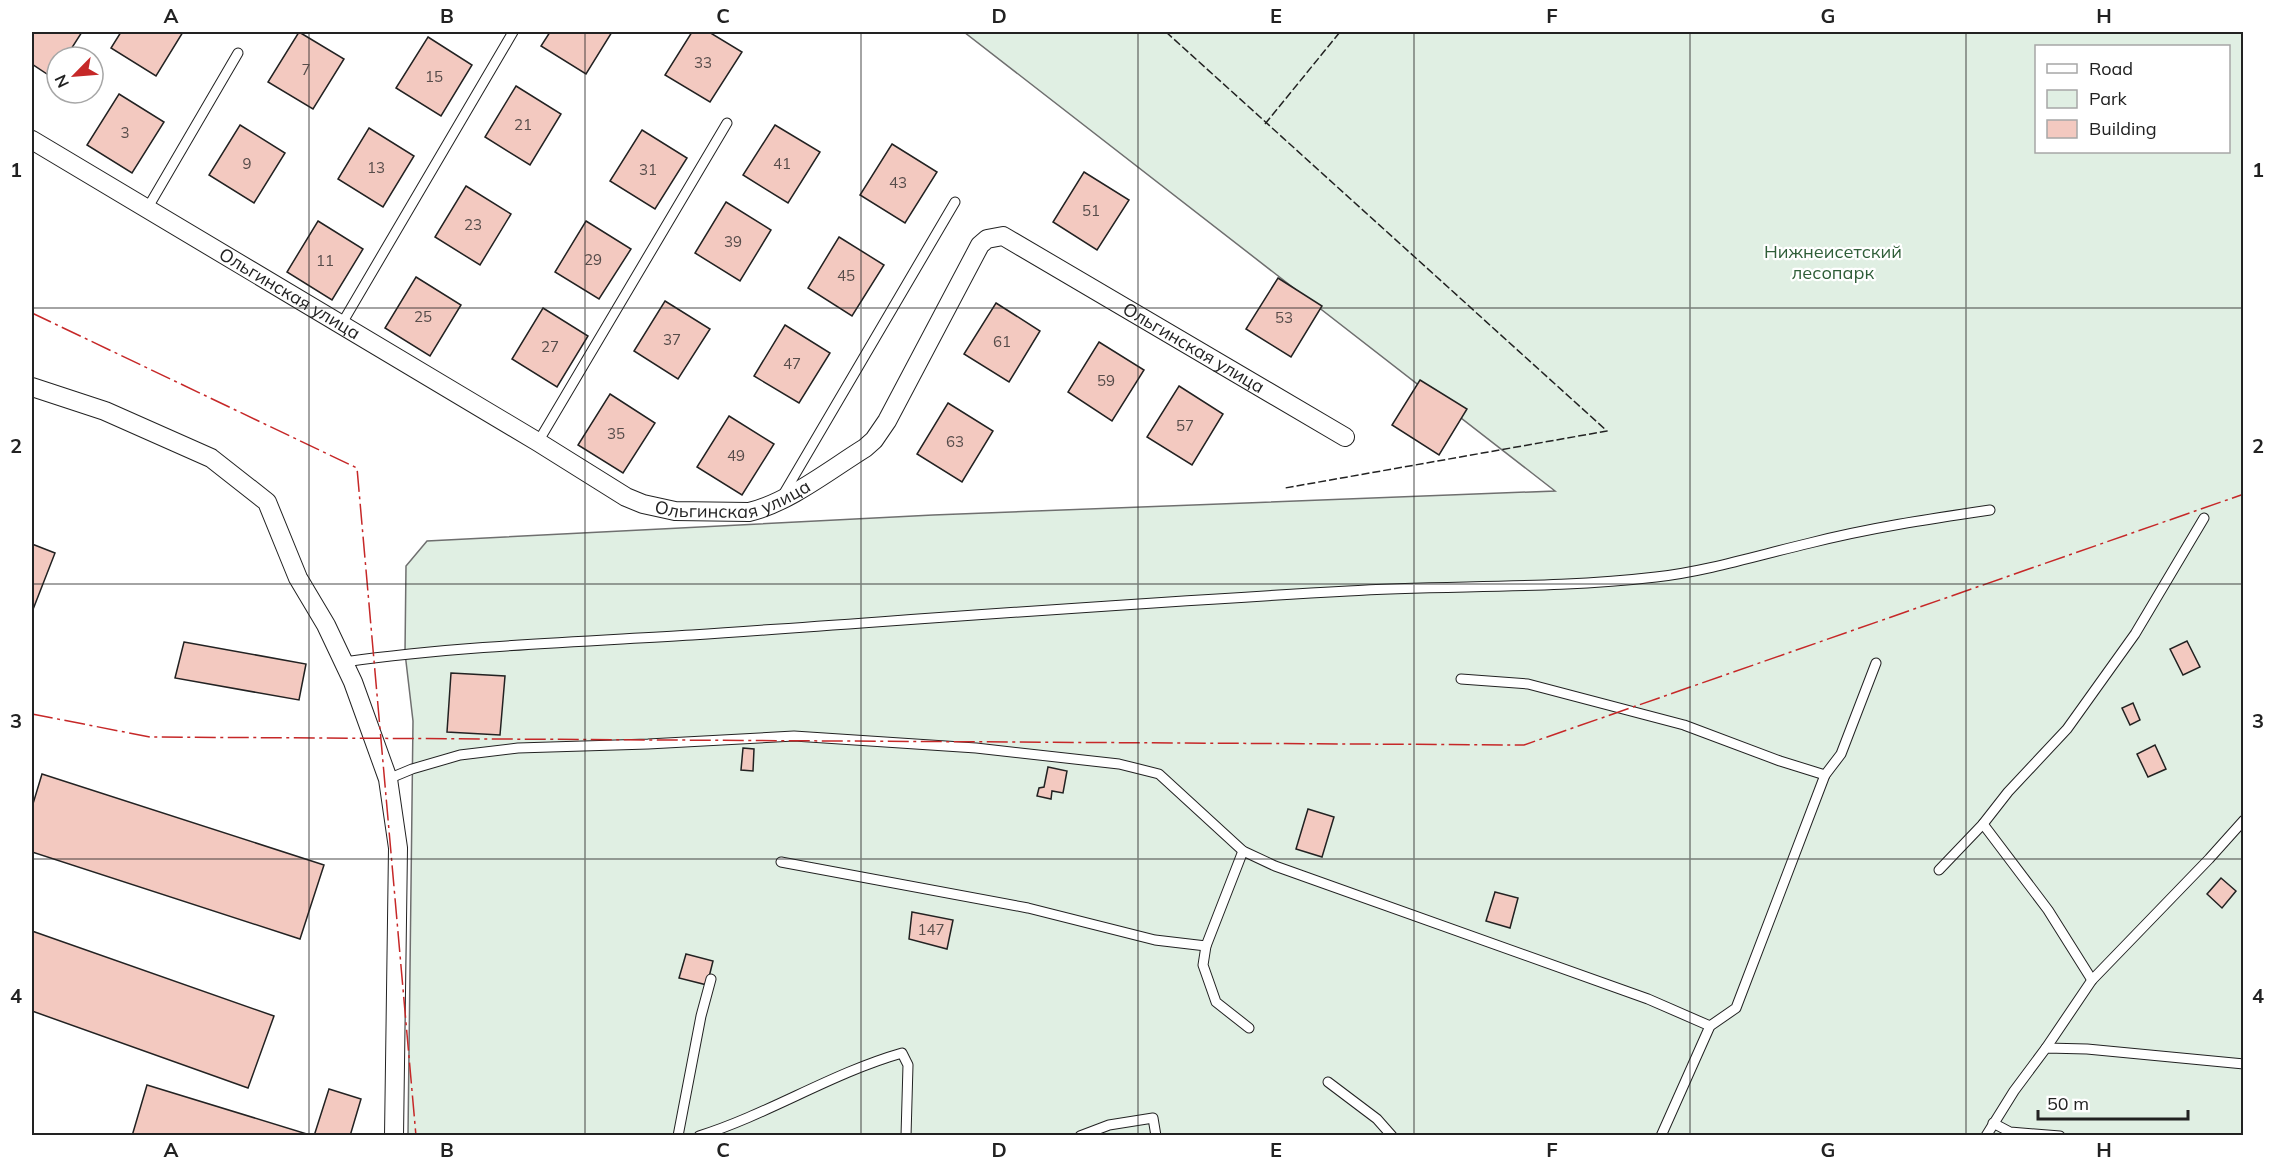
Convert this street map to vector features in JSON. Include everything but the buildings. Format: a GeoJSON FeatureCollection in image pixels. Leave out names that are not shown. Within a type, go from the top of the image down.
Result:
{"type":"FeatureCollection","features":[{"type":"Feature","properties":{"kind":"street","name":"Ольгинская улица"},"geometry":{"type":"LineString","coordinates":[[32,140],[538,442],[626,497],[660,508],[689,512],[749,512],[778,502],[865,448],[874,440],[887,421],[980,245],[994,236],[1003,236],[1345,437]]}},
{"type":"Feature","properties":{"kind":"street"},"geometry":{"type":"LineString","coordinates":[[32,387],[105,411],[211,458],[267,502],[298,578],[326,625],[353,682],[388,778],[398,848],[394,1136]]}},
{"type":"Feature","properties":{"kind":"lane"},"geometry":{"type":"LineString","coordinates":[[340,325],[513,32]]}},
{"type":"Feature","properties":{"kind":"lane"},"geometry":{"type":"LineString","coordinates":[[147,209],[238,52]]}},
{"type":"Feature","properties":{"kind":"lane"},"geometry":{"type":"LineString","coordinates":[[538,442],[727,123]]}},
{"type":"Feature","properties":{"kind":"lane"},"geometry":{"type":"LineString","coordinates":[[778,502],[955,202]]}},
{"type":"Feature","properties":{"kind":"lane"},"geometry":{"type":"LineString","coordinates":[[344,662],[405,653],[509,644],[690,635],[1351,591],[1578,584],[1659,577],[1742,561],[1814,542],[1920,520],[1990,510]]}},
{"type":"Feature","properties":{"kind":"lane"},"geometry":{"type":"LineString","coordinates":[[1939,870],[2067,729],[2135,634],[2204,518]]}},
{"type":"Feature","properties":{"kind":"lane"},"geometry":{"type":"LineString","coordinates":[[1661,1136],[1710,1026],[1736,1008],[1825,775],[1841,754],[1876,663]]}},
{"type":"Feature","properties":{"kind":"lane"},"geometry":{"type":"LineString","coordinates":[[1461,679],[1528,684],[1684,725],[1780,761],[1825,775]]}},
{"type":"Feature","properties":{"kind":"lane"},"geometry":{"type":"LineString","coordinates":[[388,778],[460,755],[518,748],[794,736],[976,748],[1119,764],[1159,774],[1243,851],[1275,866],[1648,999],[1710,1026]]}},
{"type":"Feature","properties":{"kind":"lane"},"geometry":{"type":"LineString","coordinates":[[1986,1136],[2014,1090],[2046,1048],[2092,980],[2244,820]]}},
{"type":"Feature","properties":{"kind":"lane"},"geometry":{"type":"LineString","coordinates":[[1983,824],[2048,910],[2092,980]]}},
{"type":"Feature","properties":{"kind":"lane"},"geometry":{"type":"LineString","coordinates":[[1243,851],[1206,946],[1203,965],[1216,1002],[1249,1028]]}},
{"type":"Feature","properties":{"kind":"lane"},"geometry":{"type":"LineString","coordinates":[[781,862],[1028,908],[1155,940],[1206,946]]}},
{"type":"Feature","properties":{"kind":"lane"},"geometry":{"type":"LineString","coordinates":[[678,1136],[700,1016],[711,980]]}},
{"type":"Feature","properties":{"kind":"lane"},"geometry":{"type":"LineString","coordinates":[[2046,1048],[2087,1049],[2244,1064]]}},
{"type":"Feature","properties":{"kind":"lane"},"geometry":{"type":"LineString","coordinates":[[699,1136],[792,1098],[870,1062],[902,1053],[908,1065],[906,1136]]}},
{"type":"Feature","properties":{"kind":"lane"},"geometry":{"type":"LineString","coordinates":[[1328,1082],[1377,1119],[1392,1136]]}},
{"type":"Feature","properties":{"kind":"lane"},"geometry":{"type":"LineString","coordinates":[[1080,1136],[1109,1125],[1153,1118],[1156,1136]]}},
{"type":"Feature","properties":{"kind":"lane"},"geometry":{"type":"LineString","coordinates":[[1993,1123],[2010,1132],[2060,1136]]}},
{"type":"Feature","properties":{"kind":"green space","name":"Нижнеисетский лесопарк"},"geometry":{"type":"Polygon","coordinates":[[[964,32],[2243,32],[2243,1135],[408,1135],[413,721],[405,653],[406,566],[427,541],[933,515],[1555,491],[964,32]]]}},
{"type":"Feature","properties":{"kind":"fence"},"geometry":{"type":"LineString","coordinates":[[1166,32],[1607,431],[1285,488]]}},
{"type":"Feature","properties":{"kind":"fence"},"geometry":{"type":"LineString","coordinates":[[1265,124],[1340,32]]}},
{"type":"Feature","properties":{"kind":"power"},"geometry":{"type":"LineString","coordinates":[[32,313],[357,468],[416,1136]]}},
{"type":"Feature","properties":{"kind":"power"},"geometry":{"type":"LineString","coordinates":[[32,714],[150,737],[1524,745],[2244,494]]}}]}
